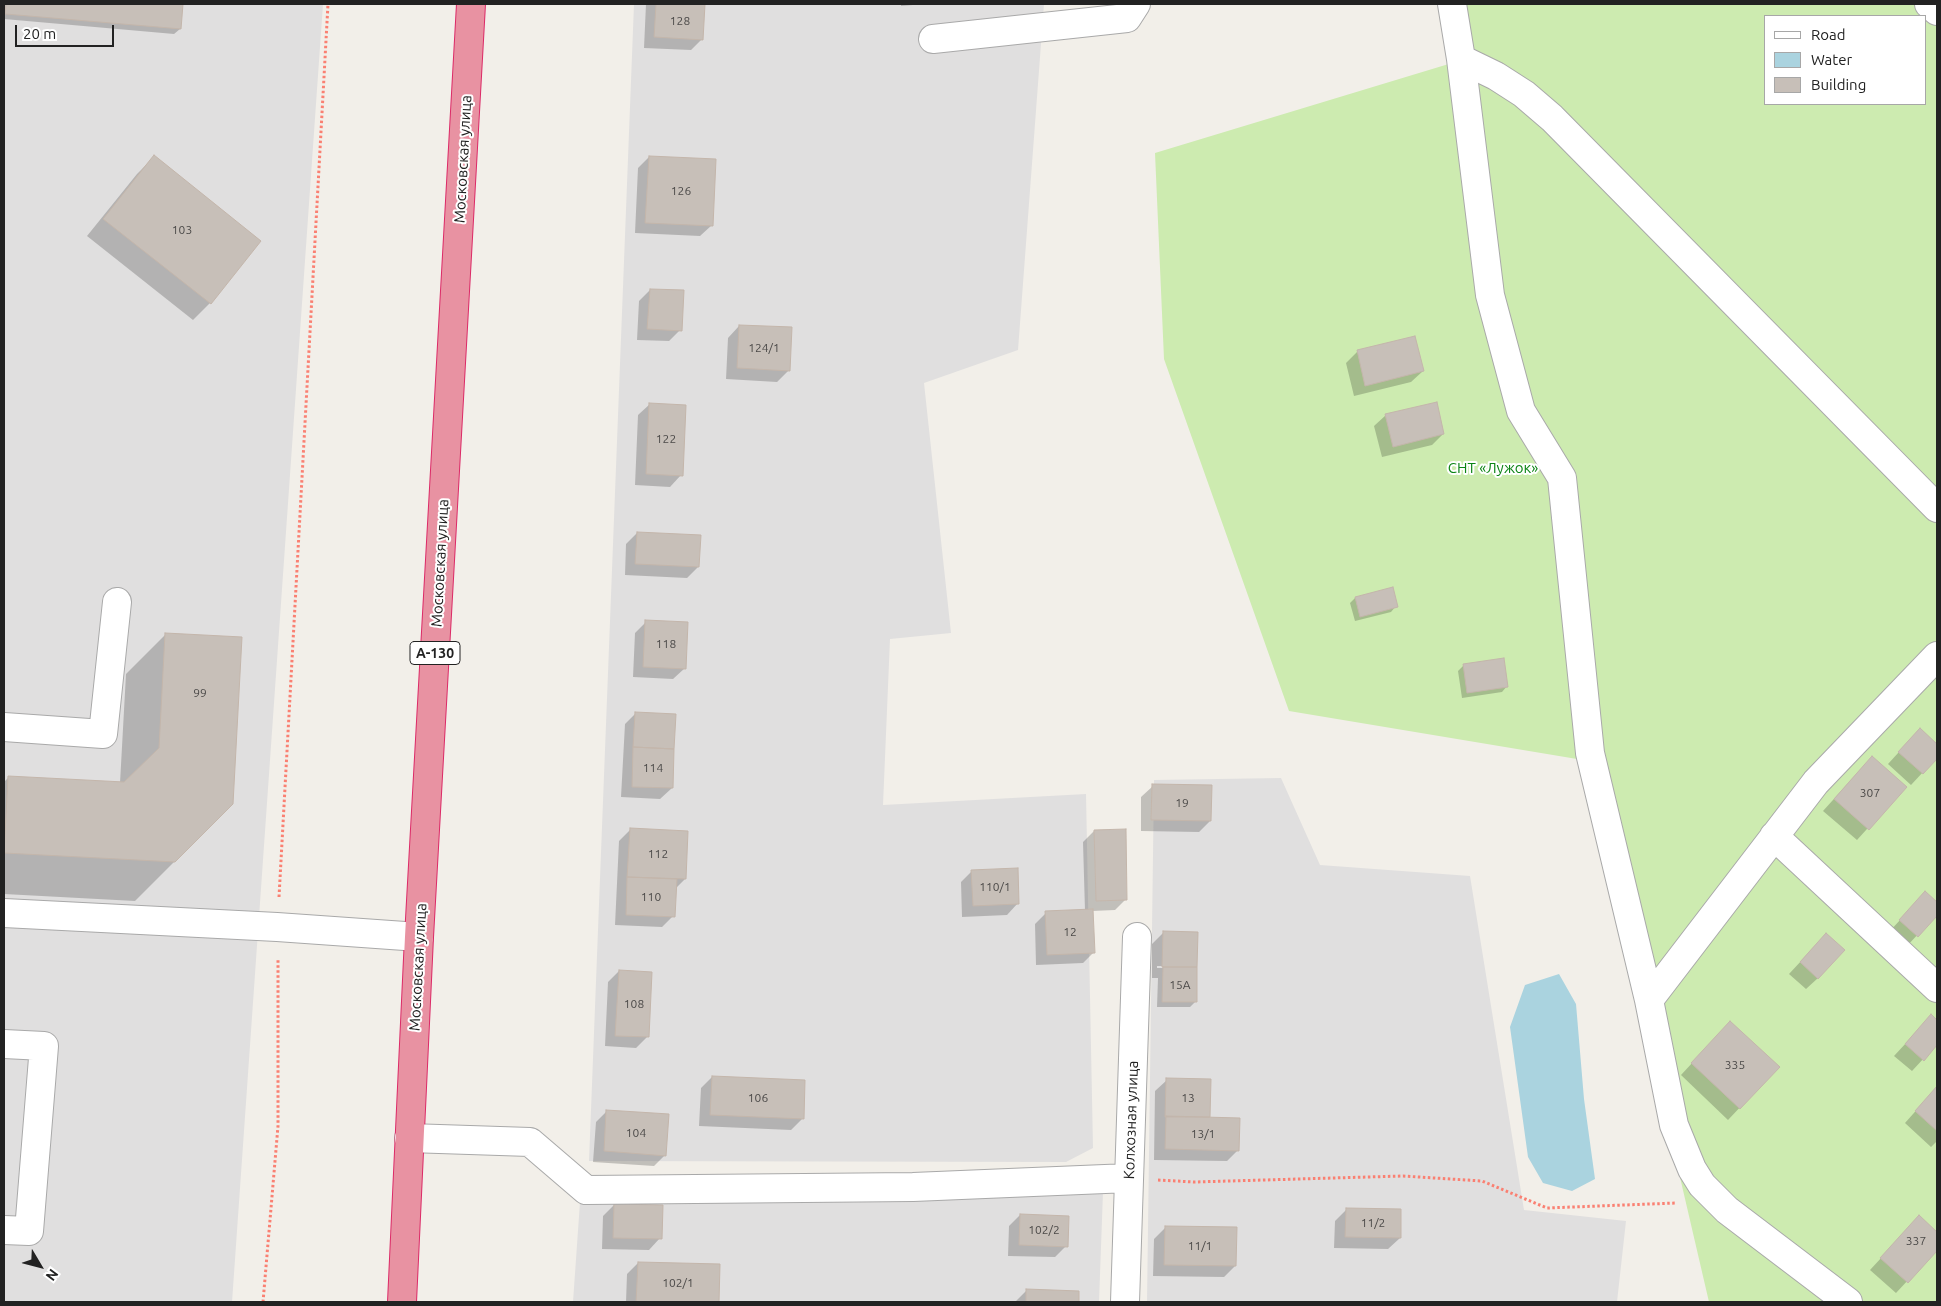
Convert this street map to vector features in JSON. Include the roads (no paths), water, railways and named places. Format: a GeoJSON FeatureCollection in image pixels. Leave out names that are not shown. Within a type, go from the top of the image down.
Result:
{"type":"FeatureCollection","features":[{"type":"Feature","properties":{"kind":"highway","name":"Московская улица"},"geometry":{"type":"LineString","coordinates":[[402,1302],[419,937],[471,4]]}},
{"type":"Feature","properties":{"kind":"street"},"geometry":{"type":"LineString","coordinates":[[933,39],[1127,18],[1136,4]]}},
{"type":"Feature","properties":{"kind":"street"},"geometry":{"type":"LineString","coordinates":[[1452,4],[1461,59],[1490,295],[1521,411],[1562,478],[1590,753],[1649,1000],[1674,1125],[1692,1170],[1714,1198],[1848,1302]]}},
{"type":"Feature","properties":{"kind":"street"},"geometry":{"type":"LineString","coordinates":[[1929,4],[1937,12]]}},
{"type":"Feature","properties":{"kind":"street"},"geometry":{"type":"LineString","coordinates":[[1461,59],[1503,80],[1552,118],[1937,508]]}},
{"type":"Feature","properties":{"kind":"street"},"geometry":{"type":"LineString","coordinates":[[4,727],[103,734],[117,602]]}},
{"type":"Feature","properties":{"kind":"street"},"geometry":{"type":"LineString","coordinates":[[1649,1000],[1816,782],[1937,656]]}},
{"type":"Feature","properties":{"kind":"street"},"geometry":{"type":"LineString","coordinates":[[1774,836],[1937,988]]}},
{"type":"Feature","properties":{"kind":"street"},"geometry":{"type":"LineString","coordinates":[[4,914],[278,927],[419,937]]}},
{"type":"Feature","properties":{"kind":"street","name":"Колхозная улица"},"geometry":{"type":"LineString","coordinates":[[1125,1302],[1137,937]]}},
{"type":"Feature","properties":{"kind":"street"},"geometry":{"type":"LineString","coordinates":[[4,1044],[44,1046],[29,1231],[4,1230]]}},
{"type":"Feature","properties":{"kind":"street"},"geometry":{"type":"LineString","coordinates":[[409,1138],[530,1142],[586,1190],[913,1187],[1129,1178]]}},
{"type":"Feature","properties":{"kind":"water"},"geometry":{"type":"Polygon","coordinates":[[[1559,974],[1576,1004],[1584,1099],[1595,1179],[1572,1191],[1543,1183],[1528,1157],[1510,1027],[1525,985],[1559,974]]]}},
{"type":"Feature","properties":{"kind":"park label","name":"СНТ «Лужок»"},"geometry":{"type":"Point","coordinates":[1493,468]}}]}
